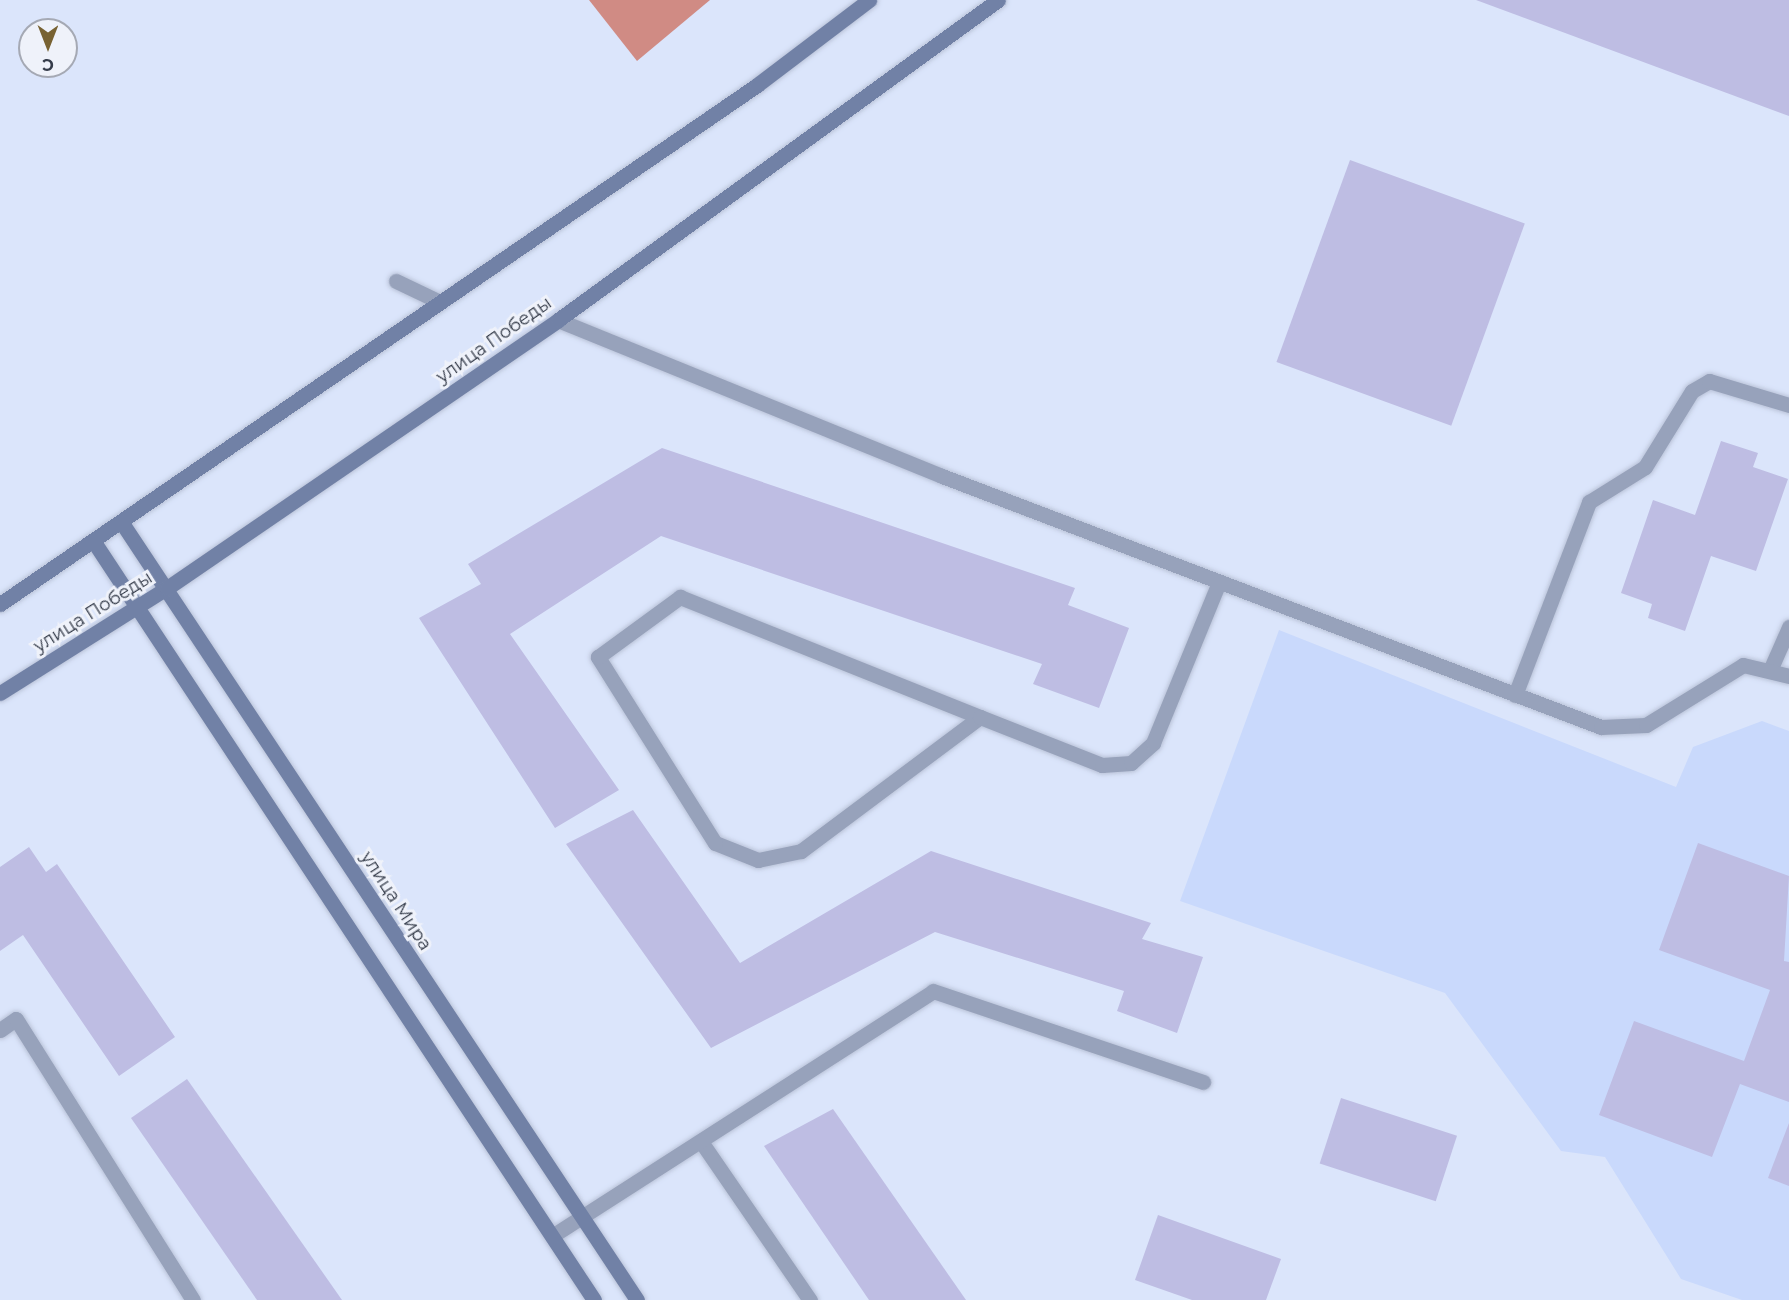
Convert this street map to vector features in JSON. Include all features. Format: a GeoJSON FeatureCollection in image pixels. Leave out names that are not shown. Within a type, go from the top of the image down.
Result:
{"type":"FeatureCollection","features":[{"type":"Feature","properties":{"kind":"street"},"geometry":{"type":"LineString","coordinates":[[0,604],[122,523],[438,301],[757,85],[869,0]]}},
{"type":"Feature","properties":{"kind":"street","name":"улица Победы"},"geometry":{"type":"LineString","coordinates":[[0,693],[167,588],[558,320],[998,0]]}},
{"type":"Feature","properties":{"kind":"street"},"geometry":{"type":"LineString","coordinates":[[396,281],[438,301]]}},
{"type":"Feature","properties":{"kind":"street"},"geometry":{"type":"LineString","coordinates":[[558,320],[1219,582],[1600,727],[1646,725],[1743,666],[1771,668],[1789,675]]}},
{"type":"Feature","properties":{"kind":"street"},"geometry":{"type":"LineString","coordinates":[[1515,694],[1589,502],[1644,467],[1692,391],[1709,381],[1789,405]]}},
{"type":"Feature","properties":{"kind":"street","name":"улица Мира"},"geometry":{"type":"LineString","coordinates":[[122,523],[637,1300]]}},
{"type":"Feature","properties":{"kind":"street"},"geometry":{"type":"LineString","coordinates":[[94,542],[594,1300]]}},
{"type":"Feature","properties":{"kind":"street"},"geometry":{"type":"LineString","coordinates":[[980,717],[801,851],[758,860],[715,843],[598,657],[680,597],[1102,765],[1131,763],[1153,743],[1219,582]]}},
{"type":"Feature","properties":{"kind":"street"},"geometry":{"type":"LineString","coordinates":[[1771,668],[1789,627]]}},
{"type":"Feature","properties":{"kind":"street"},"geometry":{"type":"LineString","coordinates":[[552,1236],[584,1219],[933,991],[1203,1082]]}},
{"type":"Feature","properties":{"kind":"street"},"geometry":{"type":"LineString","coordinates":[[0,1030],[16,1019],[193,1300]]}},
{"type":"Feature","properties":{"kind":"street"},"geometry":{"type":"LineString","coordinates":[[702,1143],[810,1300]]}},
{"type":"Feature","properties":{"kind":"shaded area"},"geometry":{"type":"Polygon","coordinates":[[[589,0],[710,0],[637,61],[589,0]]]}},
{"type":"Feature","properties":{"kind":"shaded area"},"geometry":{"type":"Polygon","coordinates":[[[1279,630],[1676,787],[1693,747],[1762,721],[1789,731],[1789,1300],[1742,1300],[1681,1279],[1605,1157],[1561,1151],[1445,993],[1180,901],[1279,630]]]}},
{"type":"Feature","properties":{"kind":"building"},"geometry":{"type":"Polygon","coordinates":[[[1476,0],[1789,0],[1789,116],[1476,0]]]}},
{"type":"Feature","properties":{"kind":"building"},"geometry":{"type":"Polygon","coordinates":[[[1350,160],[1525,224],[1451,426],[1276,362],[1350,160]]]}},
{"type":"Feature","properties":{"kind":"building"},"geometry":{"type":"Polygon","coordinates":[[[1721,441],[1758,453],[1753,467],[1788,479],[1756,571],[1711,556],[1685,631],[1648,618],[1652,604],[1621,593],[1653,500],[1695,515],[1721,441]]]}},
{"type":"Feature","properties":{"kind":"building"},"geometry":{"type":"Polygon","coordinates":[[[662,448],[1075,588],[1068,605],[1129,628],[1099,708],[1033,684],[1042,664],[661,536],[510,634],[619,790],[555,828],[419,618],[481,584],[468,564],[662,448]]]}},
{"type":"Feature","properties":{"kind":"building"},"geometry":{"type":"Polygon","coordinates":[[[633,810],[740,963],[931,851],[1151,923],[1142,939],[1203,957],[1177,1033],[1117,1011],[1124,991],[935,932],[711,1048],[566,844],[633,810]]]}},
{"type":"Feature","properties":{"kind":"building"},"geometry":{"type":"Polygon","coordinates":[[[1698,843],[1789,876],[1784,961],[1789,962],[1789,1102],[1740,1084],[1712,1157],[1599,1115],[1634,1021],[1744,1061],[1770,990],[1659,950],[1698,843]]]}},
{"type":"Feature","properties":{"kind":"building"},"geometry":{"type":"Polygon","coordinates":[[[29,847],[46,872],[57,864],[175,1037],[119,1076],[23,935],[0,951],[0,867],[29,847]]]}},
{"type":"Feature","properties":{"kind":"building"},"geometry":{"type":"Polygon","coordinates":[[[187,1079],[342,1300],[257,1300],[131,1118],[187,1079]]]}},
{"type":"Feature","properties":{"kind":"building"},"geometry":{"type":"Polygon","coordinates":[[[1341,1098],[1457,1136],[1436,1201],[1320,1164],[1341,1098]]]}},
{"type":"Feature","properties":{"kind":"building"},"geometry":{"type":"Polygon","coordinates":[[[833,1109],[966,1300],[869,1300],[764,1146],[833,1109]]]}},
{"type":"Feature","properties":{"kind":"building"},"geometry":{"type":"Polygon","coordinates":[[[1789,1123],[1789,1186],[1768,1178],[1789,1123]]]}},
{"type":"Feature","properties":{"kind":"building"},"geometry":{"type":"Polygon","coordinates":[[[1158,1215],[1281,1259],[1266,1300],[1192,1300],[1135,1280],[1158,1215]]]}}]}
